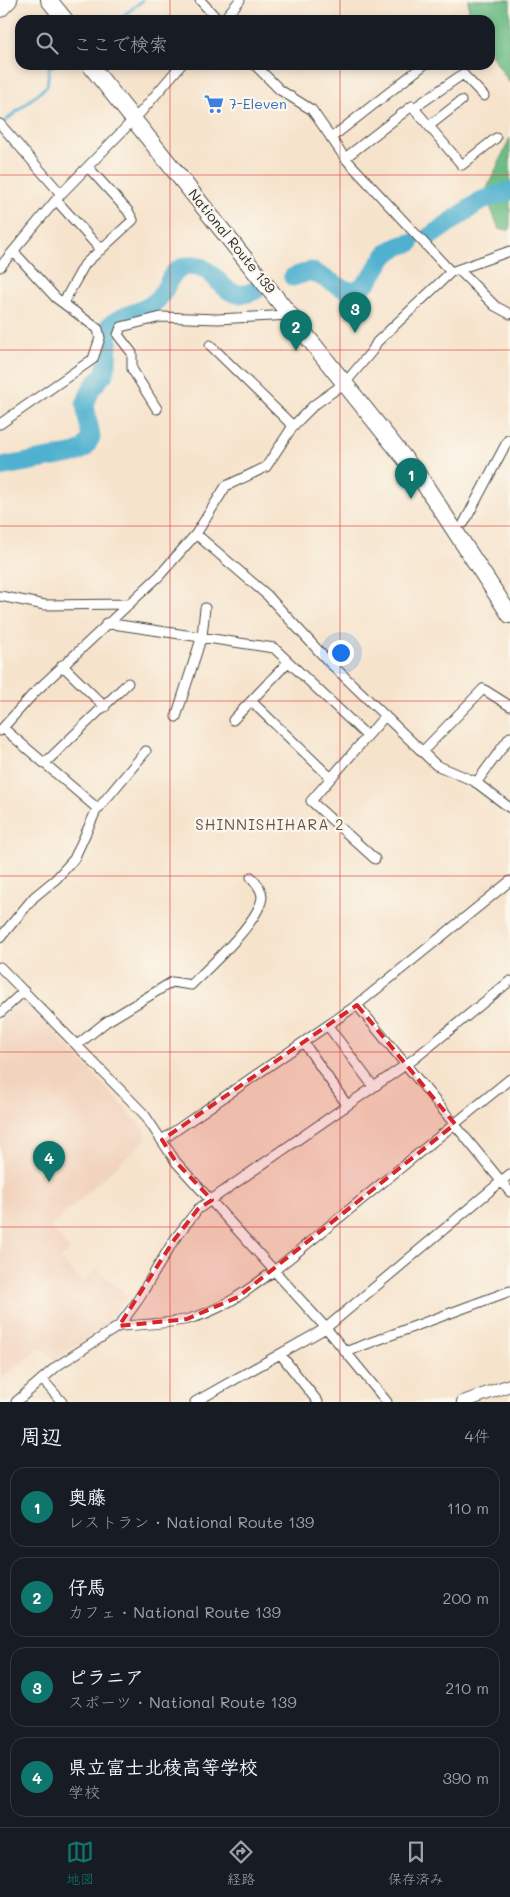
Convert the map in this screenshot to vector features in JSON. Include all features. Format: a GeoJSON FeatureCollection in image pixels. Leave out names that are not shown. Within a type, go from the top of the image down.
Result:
{"type":"FeatureCollection","features":[{"type":"Feature","properties":{"kind":"highway"},"geometry":{"type":"LineString","coordinates":[[0,8],[9,0]]}},
{"type":"Feature","properties":{"kind":"highway"},"geometry":{"type":"LineString","coordinates":[[37,0],[50,15]]}},
{"type":"Feature","properties":{"kind":"highway"},"geometry":{"type":"LineString","coordinates":[[49,0],[61,15]]}},
{"type":"Feature","properties":{"kind":"highway","name":"National Route 139"},"geometry":{"type":"LineString","coordinates":[[95,70],[137,115],[464,523],[510,596]]}},
{"type":"Feature","properties":{"kind":"highway","name":"National Route 139"},"geometry":{"type":"LineString","coordinates":[[106,70],[137,115],[291,315],[348,379],[421,479],[510,615]]}},
{"type":"Feature","properties":{"kind":"street"},"geometry":{"type":"LineString","coordinates":[[200,0],[214,15]]}},
{"type":"Feature","properties":{"kind":"street"},"geometry":{"type":"LineString","coordinates":[[227,15],[240,0]]}},
{"type":"Feature","properties":{"kind":"street"},"geometry":{"type":"LineString","coordinates":[[0,267],[58,197],[137,115],[177,70]]}},
{"type":"Feature","properties":{"kind":"street"},"geometry":{"type":"LineString","coordinates":[[260,70],[280,90],[312,110],[345,158],[455,271],[495,306],[510,314]]}},
{"type":"Feature","properties":{"kind":"street"},"geometry":{"type":"LineString","coordinates":[[331,138],[418,70]]}},
{"type":"Feature","properties":{"kind":"street"},"geometry":{"type":"LineString","coordinates":[[345,158],[412,106],[414,108],[463,74],[484,96]]}},
{"type":"Feature","properties":{"kind":"street"},"geometry":{"type":"LineString","coordinates":[[429,126],[461,101]]}},
{"type":"Feature","properties":{"kind":"street"},"geometry":{"type":"LineString","coordinates":[[414,108],[462,165],[496,138]]}},
{"type":"Feature","properties":{"kind":"street"},"geometry":{"type":"LineString","coordinates":[[0,124],[101,250]]}},
{"type":"Feature","properties":{"kind":"street"},"geometry":{"type":"LineString","coordinates":[[64,303],[85,264],[133,220],[88,167]]}},
{"type":"Feature","properties":{"kind":"street"},"geometry":{"type":"LineString","coordinates":[[98,809],[45,763],[1,729],[62,665],[159,576],[196,534],[226,486],[266,467],[293,426],[314,405],[348,379],[372,351],[377,342],[455,271],[510,251]]}},
{"type":"Feature","properties":{"kind":"street"},"geometry":{"type":"LineString","coordinates":[[0,424],[93,360],[100,338],[98,330],[42,285],[14,252]]}},
{"type":"Feature","properties":{"kind":"street"},"geometry":{"type":"LineString","coordinates":[[158,409],[132,369],[132,353],[118,335],[121,327],[161,317],[218,319],[291,315]]}},
{"type":"Feature","properties":{"kind":"street"},"geometry":{"type":"LineString","coordinates":[[210,345],[293,426]]}},
{"type":"Feature","properties":{"kind":"street"},"geometry":{"type":"LineString","coordinates":[[464,523],[508,440]]}},
{"type":"Feature","properties":{"kind":"street"},"geometry":{"type":"LineString","coordinates":[[196,534],[267,595],[328,660],[436,765],[476,783],[510,808]]}},
{"type":"Feature","properties":{"kind":"street"},"geometry":{"type":"LineString","coordinates":[[0,596],[45,605],[129,604]]}},
{"type":"Feature","properties":{"kind":"street"},"geometry":{"type":"LineString","coordinates":[[176,717],[202,636],[205,608]]}},
{"type":"Feature","properties":{"kind":"street"},"geometry":{"type":"LineString","coordinates":[[106,623],[274,648],[367,736]]}},
{"type":"Feature","properties":{"kind":"street"},"geometry":{"type":"LineString","coordinates":[[233,720],[288,662]]}},
{"type":"Feature","properties":{"kind":"street"},"geometry":{"type":"LineString","coordinates":[[62,665],[105,707]]}},
{"type":"Feature","properties":{"kind":"street"},"geometry":{"type":"LineString","coordinates":[[45,763],[128,683]]}},
{"type":"Feature","properties":{"kind":"street"},"geometry":{"type":"LineString","coordinates":[[422,752],[483,689],[510,706]]}},
{"type":"Feature","properties":{"kind":"street"},"geometry":{"type":"LineString","coordinates":[[251,701],[330,778]]}},
{"type":"Feature","properties":{"kind":"street"},"geometry":{"type":"LineString","coordinates":[[375,859],[311,801],[385,716]]}},
{"type":"Feature","properties":{"kind":"street"},"geometry":{"type":"LineString","coordinates":[[476,783],[510,737]]}},
{"type":"Feature","properties":{"kind":"street"},"geometry":{"type":"LineString","coordinates":[[0,938],[34,897],[56,879],[74,859],[98,809],[146,751]]}},
{"type":"Feature","properties":{"kind":"street"},"geometry":{"type":"LineString","coordinates":[[77,1045],[106,1022],[172,982],[191,985],[244,930],[260,906],[262,896],[260,888],[251,877]]}},
{"type":"Feature","properties":{"kind":"street"},"geometry":{"type":"LineString","coordinates":[[162,1140],[357,1005],[510,881]]}},
{"type":"Feature","properties":{"kind":"street"},"geometry":{"type":"LineString","coordinates":[[0,967],[144,1114],[176,1162],[326,1328],[387,1402]]}},
{"type":"Feature","properties":{"kind":"street"},"geometry":{"type":"LineString","coordinates":[[16,1402],[57,1366],[119,1326],[136,1303],[174,1240],[198,1209],[404,1064],[414,1059],[510,981]]}},
{"type":"Feature","properties":{"kind":"street"},"geometry":{"type":"LineString","coordinates":[[0,1013],[24,991]]}},
{"type":"Feature","properties":{"kind":"street"},"geometry":{"type":"LineString","coordinates":[[357,1005],[510,1192]]}},
{"type":"Feature","properties":{"kind":"street"},"geometry":{"type":"LineString","coordinates":[[328,1026],[373,1086]]}},
{"type":"Feature","properties":{"kind":"street"},"geometry":{"type":"LineString","coordinates":[[304,1043],[347,1105]]}},
{"type":"Feature","properties":{"kind":"street"},"geometry":{"type":"LineString","coordinates":[[119,1326],[187,1319],[213,1310],[238,1297],[275,1270],[510,1079]]}},
{"type":"Feature","properties":{"kind":"street"},"geometry":{"type":"LineString","coordinates":[[195,1402],[326,1328],[510,1174]]}},
{"type":"Feature","properties":{"kind":"street"},"geometry":{"type":"LineString","coordinates":[[345,1352],[510,1291]]}},
{"type":"Feature","properties":{"kind":"street"},"geometry":{"type":"LineString","coordinates":[[280,1355],[318,1402]]}},
{"type":"Feature","properties":{"kind":"street"},"geometry":{"type":"LineString","coordinates":[[42,1379],[62,1402]]}},
{"type":"Feature","properties":{"kind":"street"},"geometry":{"type":"LineString","coordinates":[[463,1402],[510,1385]]}},
{"type":"Feature","properties":{"kind":"highlighted area"},"geometry":{"type":"Polygon","coordinates":[[[357,1005],[455,1124],[238,1297],[187,1319],[119,1326],[174,1240],[198,1209],[212,1200],[176,1162],[162,1140],[357,1005]]]}},
{"type":"Feature","properties":{"kind":"shaded area"},"geometry":{"type":"Polygon","coordinates":[[[27,1001],[144,1129],[147,1138],[50,1227],[70,1250],[60,1259],[83,1282],[97,1269],[129,1297],[107,1324],[55,1361],[41,1347],[0,1379],[0,1020],[19,1002],[27,1001]]]}},
{"type":"Feature","properties":{"kind":"green space"},"geometry":{"type":"Polygon","coordinates":[[[468,0],[510,0],[510,83],[495,60],[495,15],[470,15],[468,0]]]}},
{"type":"Feature","properties":{"kind":"green space"},"geometry":{"type":"Polygon","coordinates":[[[510,138],[510,230],[499,229],[485,193],[510,138]]]}},
{"type":"Feature","properties":{"kind":"waterway"},"geometry":{"type":"LineString","coordinates":[[124,15],[143,0]]}},
{"type":"Feature","properties":{"kind":"waterway"},"geometry":{"type":"LineString","coordinates":[[0,132],[4,122],[47,86],[49,70]]}},
{"type":"Feature","properties":{"kind":"waterway"},"geometry":{"type":"LineString","coordinates":[[429,237],[482,200],[510,191]]}},
{"type":"Feature","properties":{"kind":"waterway"},"geometry":{"type":"LineString","coordinates":[[293,277],[311,271],[346,290],[355,291],[364,285],[389,252],[410,243]]}},
{"type":"Feature","properties":{"kind":"waterway"},"geometry":{"type":"LineString","coordinates":[[0,467],[76,453],[85,448],[91,437],[85,405],[91,389],[104,374],[107,364],[109,326],[121,318],[154,303],[163,293],[177,270],[182,267],[198,266],[205,269],[228,290],[234,293],[245,294],[256,290]]}},
{"type":"Feature","properties":{"kind":"place","name":"7-Eleven"},"geometry":{"type":"Point","coordinates":[214,104]}},
{"type":"Feature","properties":{"kind":"place","name":"ピラニア"},"geometry":{"type":"Point","coordinates":[355,333]}},
{"type":"Feature","properties":{"kind":"place","name":"仔馬"},"geometry":{"type":"Point","coordinates":[296,351]}},
{"type":"Feature","properties":{"kind":"place","name":"奥藤"},"geometry":{"type":"Point","coordinates":[411,499]}},
{"type":"Feature","properties":{"kind":"place","name":"県立富士北稜高等学校"},"geometry":{"type":"Point","coordinates":[49,1182]}},
{"type":"Feature","properties":{"kind":"district","name":"SHINNISHIHARA 2"},"geometry":{"type":"Point","coordinates":[270,825]}}]}
